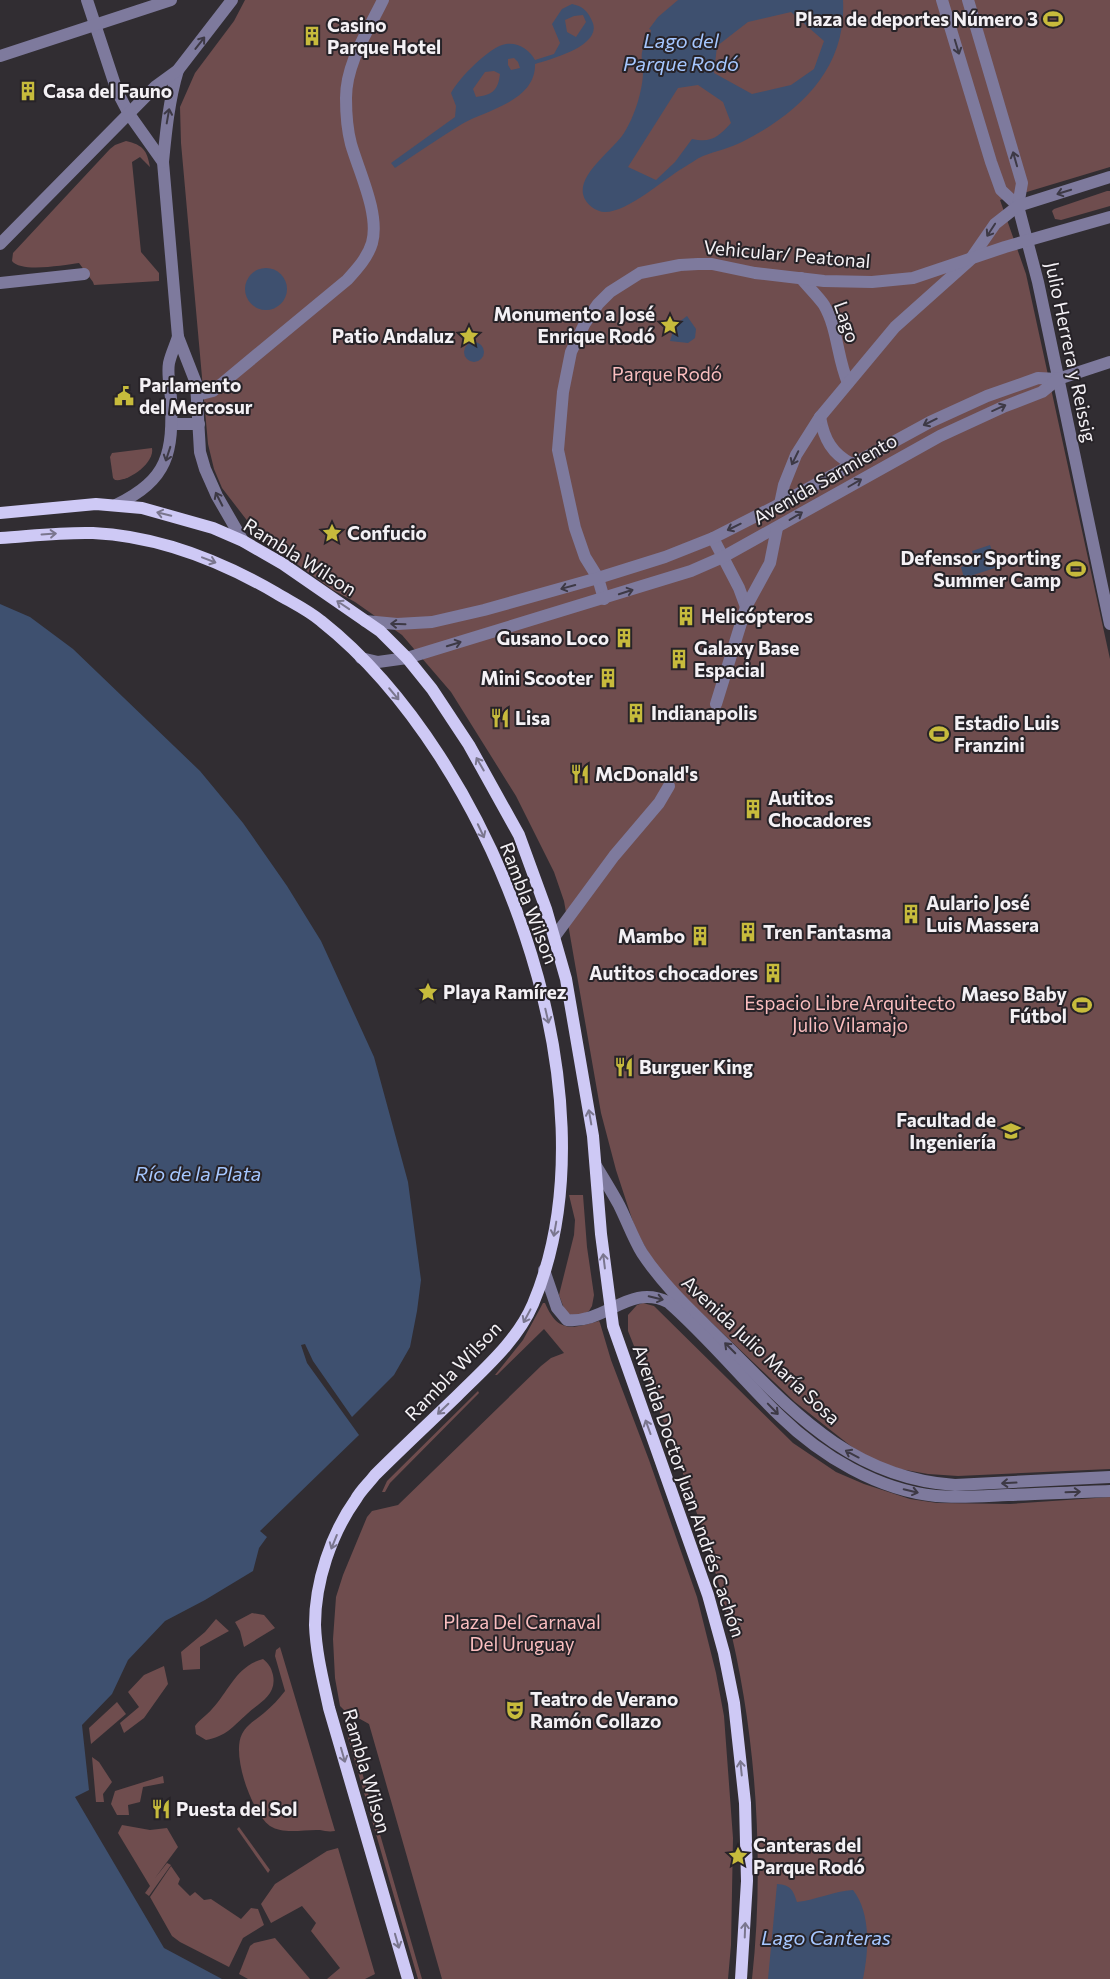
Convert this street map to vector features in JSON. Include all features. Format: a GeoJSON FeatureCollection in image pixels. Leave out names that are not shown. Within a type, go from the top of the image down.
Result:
{"type":"FeatureCollection","features":[{"type":"Feature","properties":{"kind":"main road","name":"Rambla Wilson"},"geometry":{"type":"LineString","coordinates":[[0,513],[96,504],[142,508],[190,520],[243,541],[282,564],[365,620],[407,658],[432,688],[469,745],[514,827],[533,872],[555,936],[566,979],[593,1136],[596,1166]]}},
{"type":"Feature","properties":{"kind":"main road","name":"Rambla Wilson"},"geometry":{"type":"LineString","coordinates":[[0,538],[65,533],[94,534],[121,536],[182,550],[220,564],[246,577],[319,619],[361,658],[405,708],[433,746],[460,790],[480,827],[512,900],[539,983],[556,1061],[561,1120],[560,1187],[553,1237],[532,1305],[513,1338],[498,1355],[375,1475],[356,1498],[340,1525],[331,1547],[320,1582],[316,1605],[315,1626],[319,1664],[329,1708],[408,1979]]}},
{"type":"Feature","properties":{"kind":"main road","name":"Avenida Doctor Juan Andrés Cachón"},"geometry":{"type":"LineString","coordinates":[[596,1166],[601,1234],[610,1309],[621,1352],[708,1595],[734,1703],[745,1803],[746,1881],[740,1979]]}},
{"type":"Feature","properties":{"kind":"street"},"geometry":{"type":"LineString","coordinates":[[87,0],[117,91],[129,114],[163,162]]}},
{"type":"Feature","properties":{"kind":"street"},"geometry":{"type":"LineString","coordinates":[[0,56],[171,0]]}},
{"type":"Feature","properties":{"kind":"street"},"geometry":{"type":"LineString","coordinates":[[0,244],[156,86],[178,70],[232,0]]}},
{"type":"Feature","properties":{"kind":"street"},"geometry":{"type":"LineString","coordinates":[[198,396],[212,390],[347,280],[360,266],[372,244],[374,222],[351,142],[346,98],[347,86],[356,54],[383,0]]}},
{"type":"Feature","properties":{"kind":"street","name":"Julio Herrera y Reissig"},"geometry":{"type":"LineString","coordinates":[[942,0],[1001,190],[1018,206]]}},
{"type":"Feature","properties":{"kind":"street","name":"Julio Herrera y Reissig"},"geometry":{"type":"LineString","coordinates":[[968,0],[1022,183],[1018,206],[1028,241],[1107,597],[1110,624]]}},
{"type":"Feature","properties":{"kind":"street"},"geometry":{"type":"LineString","coordinates":[[178,70],[167,124],[163,162],[178,337],[193,375],[198,396],[200,452],[205,469],[217,496],[243,541]]}},
{"type":"Feature","properties":{"kind":"street"},"geometry":{"type":"LineString","coordinates":[[780,504],[784,485],[796,455],[820,417],[895,327],[970,260],[995,224],[1018,206],[1110,177]]}},
{"type":"Feature","properties":{"kind":"street","name":"Vehicular/ Peatonal"},"geometry":{"type":"LineString","coordinates":[[598,578],[585,557],[575,528],[558,450],[563,392],[571,352],[577,337],[598,304],[610,292],[640,274],[680,265],[712,264],[735,270],[801,278],[872,282],[905,279],[1110,217]]}},
{"type":"Feature","properties":{"kind":"street"},"geometry":{"type":"LineString","coordinates":[[0,283],[84,274]]}},
{"type":"Feature","properties":{"kind":"street","name":"Lago"},"geometry":{"type":"LineString","coordinates":[[801,278],[824,305],[834,332],[840,363],[848,384]]}},
{"type":"Feature","properties":{"kind":"street"},"geometry":{"type":"LineString","coordinates":[[116,505],[143,488],[164,464],[171,445],[172,424],[169,364],[178,337]]}},
{"type":"Feature","properties":{"kind":"street","name":"Avenida Sarmiento"},"geometry":{"type":"LineString","coordinates":[[365,620],[397,624],[432,622],[484,610],[665,557],[713,538],[780,504],[930,422],[987,396],[1038,378],[1058,379],[1110,362]]}},
{"type":"Feature","properties":{"kind":"street","name":"Avenida Sarmiento"},"geometry":{"type":"LineString","coordinates":[[361,658],[378,662],[407,658],[691,571],[723,557],[777,528],[907,453],[1003,406],[1042,392],[1058,379]]}},
{"type":"Feature","properties":{"kind":"street"},"geometry":{"type":"LineString","coordinates":[[820,417],[831,448],[852,464]]}},
{"type":"Feature","properties":{"kind":"street"},"geometry":{"type":"LineString","coordinates":[[172,424],[199,424]]}},
{"type":"Feature","properties":{"kind":"street"},"geometry":{"type":"LineString","coordinates":[[716,704],[746,606],[770,563],[777,528]]}},
{"type":"Feature","properties":{"kind":"street"},"geometry":{"type":"LineString","coordinates":[[713,538],[746,606]]}},
{"type":"Feature","properties":{"kind":"street"},"geometry":{"type":"LineString","coordinates":[[598,578],[604,599]]}},
{"type":"Feature","properties":{"kind":"street"},"geometry":{"type":"LineString","coordinates":[[555,936],[614,856],[659,803],[669,786]]}},
{"type":"Feature","properties":{"kind":"street","name":"Avenida Julio María Sosa"},"geometry":{"type":"LineString","coordinates":[[596,1166],[618,1204],[641,1251],[669,1289],[792,1410],[828,1440],[851,1454],[904,1477],[934,1484],[955,1485],[1110,1477]]}},
{"type":"Feature","properties":{"kind":"street","name":"Avenida Julio María Sosa"},"geometry":{"type":"LineString","coordinates":[[544,1270],[556,1308],[567,1320],[585,1320],[629,1300],[646,1296],[656,1297],[668,1302],[781,1417],[806,1439],[848,1466],[894,1486],[936,1496],[961,1497],[1110,1491]]}},
{"type":"Feature","properties":{"kind":"green space","name":"Parque Rodó"},"geometry":{"type":"Polygon","coordinates":[[[245,0],[1110,0],[1110,167],[1000,200],[1026,274],[1110,659],[1110,1469],[958,1476],[928,1474],[900,1469],[876,1461],[852,1447],[795,1402],[670,1283],[649,1254],[635,1228],[616,1170],[601,1113],[564,901],[554,872],[516,796],[451,692],[402,635],[355,602],[333,590],[269,544],[249,523],[222,488],[214,469],[208,444],[181,143],[180,107],[195,73],[234,21],[245,0]]]}},
{"type":"Feature","properties":{"kind":"green space"},"geometry":{"type":"Polygon","coordinates":[[[126,141],[136,144],[143,149],[149,161],[150,167],[140,157],[132,162],[141,252],[159,273],[159,281],[94,285],[79,263],[24,267],[12,261],[13,253],[110,149],[126,141]]]}},
{"type":"Feature","properties":{"kind":"green space"},"geometry":{"type":"Polygon","coordinates":[[[1110,191],[1110,206],[1061,220],[1055,219],[1052,211],[1054,209],[1110,191]]]}},
{"type":"Feature","properties":{"kind":"green space"},"geometry":{"type":"Polygon","coordinates":[[[152,448],[149,460],[140,470],[127,478],[115,480],[113,478],[110,457],[112,453],[152,448]]]}},
{"type":"Feature","properties":{"kind":"green space"},"geometry":{"type":"Polygon","coordinates":[[[569,1195],[583,1195],[587,1247],[594,1295],[589,1311],[583,1314],[571,1315],[565,1311],[559,1295],[574,1235],[575,1220],[569,1195]]]}},
{"type":"Feature","properties":{"kind":"green space","name":"Plaza Del Carnaval Del Uruguay"},"geometry":{"type":"Polygon","coordinates":[[[543,1303],[545,1303],[555,1320],[566,1326],[581,1326],[599,1321],[611,1360],[649,1460],[697,1597],[716,1673],[724,1716],[733,1838],[731,1945],[728,1979],[442,1979],[369,1724],[340,1706],[335,1678],[333,1639],[336,1597],[367,1517],[372,1511],[398,1505],[541,1366],[551,1358],[564,1353],[544,1329],[495,1375],[523,1340],[543,1303]]]}},
{"type":"Feature","properties":{"kind":"green space"},"geometry":{"type":"Polygon","coordinates":[[[643,1303],[654,1306],[793,1443],[836,1472],[864,1484],[910,1499],[937,1503],[1010,1504],[1110,1497],[1110,1979],[752,1979],[758,1889],[757,1843],[755,1796],[745,1704],[727,1616],[707,1543],[669,1436],[628,1331],[628,1315],[637,1305],[643,1303]]]}},
{"type":"Feature","properties":{"kind":"green space"},"geometry":{"type":"Polygon","coordinates":[[[478,1391],[479,1393],[390,1483],[385,1492],[382,1492],[387,1481],[478,1391]]]}},
{"type":"Feature","properties":{"kind":"green space"},"geometry":{"type":"Polygon","coordinates":[[[252,1613],[264,1615],[275,1628],[244,1647],[240,1631],[235,1622],[252,1613]]]}},
{"type":"Feature","properties":{"kind":"green space"},"geometry":{"type":"Polygon","coordinates":[[[216,1619],[229,1631],[200,1647],[200,1669],[183,1670],[181,1652],[205,1632],[216,1619]]]}},
{"type":"Feature","properties":{"kind":"green space"},"geometry":{"type":"Polygon","coordinates":[[[280,1647],[335,1831],[288,1831],[270,1826],[256,1809],[245,1783],[239,1755],[239,1743],[242,1734],[285,1691],[275,1656],[276,1650],[280,1647]]]}},
{"type":"Feature","properties":{"kind":"green space"},"geometry":{"type":"Polygon","coordinates":[[[263,1659],[270,1666],[274,1682],[266,1698],[233,1727],[219,1736],[206,1740],[196,1734],[195,1726],[218,1702],[239,1673],[254,1662],[263,1659]]]}},
{"type":"Feature","properties":{"kind":"green space"},"geometry":{"type":"Polygon","coordinates":[[[164,1666],[168,1684],[144,1718],[124,1733],[120,1723],[139,1707],[128,1692],[144,1675],[164,1666]]]}},
{"type":"Feature","properties":{"kind":"green space"},"geometry":{"type":"Polygon","coordinates":[[[117,1702],[126,1714],[91,1744],[89,1728],[117,1702]]]}},
{"type":"Feature","properties":{"kind":"green space"},"geometry":{"type":"Polygon","coordinates":[[[351,1733],[422,1979],[418,1979],[351,1748],[347,1734],[351,1733]]]}},
{"type":"Feature","properties":{"kind":"green space"},"geometry":{"type":"Polygon","coordinates":[[[92,1757],[99,1762],[112,1782],[103,1794],[104,1802],[96,1802],[92,1757]]]}},
{"type":"Feature","properties":{"kind":"green space"},"geometry":{"type":"Polygon","coordinates":[[[163,1776],[164,1783],[143,1787],[140,1802],[128,1805],[129,1815],[117,1815],[111,1804],[115,1791],[163,1776]]]}},
{"type":"Feature","properties":{"kind":"green space"},"geometry":{"type":"Polygon","coordinates":[[[122,1825],[150,1830],[167,1828],[178,1847],[155,1878],[167,1863],[171,1865],[149,1896],[145,1893],[150,1886],[118,1833],[122,1825]]]}},
{"type":"Feature","properties":{"kind":"green space"},"geometry":{"type":"Polygon","coordinates":[[[239,1827],[270,1870],[268,1873],[237,1829],[239,1827]]]}},
{"type":"Feature","properties":{"kind":"green space"},"geometry":{"type":"Polygon","coordinates":[[[338,1848],[375,1974],[365,1979],[327,1979],[340,1968],[311,1931],[316,1923],[302,1906],[271,1923],[261,1904],[275,1884],[327,1851],[338,1848]]]}},
{"type":"Feature","properties":{"kind":"green space"},"geometry":{"type":"Polygon","coordinates":[[[171,1866],[180,1879],[178,1884],[190,1896],[195,1892],[204,1900],[211,1899],[241,1919],[251,1908],[258,1909],[264,1925],[243,1938],[229,1967],[172,1936],[150,1897],[171,1866]]]}},
{"type":"Feature","properties":{"kind":"green space"},"geometry":{"type":"Polygon","coordinates":[[[275,1938],[310,1979],[248,1979],[239,1974],[250,1946],[254,1943],[275,1938]]]}},
{"type":"Feature","properties":{"kind":"water","name":"Lago del Parque Rodó"},"geometry":{"type":"Polygon","coordinates":[[[678,0],[843,0],[842,25],[837,47],[828,68],[800,103],[763,130],[737,144],[703,156],[624,207],[614,211],[598,211],[591,207],[584,198],[583,186],[586,178],[624,133],[631,120],[641,87],[643,72],[642,52],[643,49],[647,50],[651,30],[649,29],[658,17],[678,0]],[[791,12],[748,22],[717,46],[714,73],[752,94],[791,85],[814,69],[824,41],[791,12]],[[698,85],[678,88],[628,167],[656,180],[675,162],[692,139],[705,140],[714,138],[731,123],[723,102],[698,85]]]}},
{"type":"Feature","properties":{"kind":"water"},"geometry":{"type":"Polygon","coordinates":[[[572,4],[579,6],[589,14],[594,30],[591,37],[584,44],[564,55],[535,64],[533,77],[528,87],[519,96],[496,109],[462,124],[395,168],[391,163],[455,117],[456,106],[451,93],[467,72],[483,57],[499,46],[506,44],[515,44],[523,48],[535,60],[554,54],[560,43],[552,24],[562,9],[572,4]],[[583,15],[565,20],[567,32],[576,37],[586,22],[583,15]],[[514,58],[508,59],[508,65],[511,70],[520,68],[514,58]],[[494,71],[485,72],[473,89],[476,97],[491,93],[498,84],[500,74],[494,71]]]}},
{"type":"Feature","properties":{"kind":"water"},"geometry":{"type":"Polygon","coordinates":[[[266,268],[281,274],[287,289],[281,304],[266,310],[251,304],[245,289],[251,274],[266,268]]]}},
{"type":"Feature","properties":{"kind":"water"},"geometry":{"type":"Polygon","coordinates":[[[687,316],[696,329],[695,338],[688,343],[670,341],[675,325],[687,316]]]}},
{"type":"Feature","properties":{"kind":"water"},"geometry":{"type":"Polygon","coordinates":[[[474,342],[481,345],[484,352],[481,359],[474,362],[467,359],[464,352],[467,345],[474,342]]]}},
{"type":"Feature","properties":{"kind":"water"},"geometry":{"type":"Polygon","coordinates":[[[990,545],[998,567],[964,578],[961,567],[976,562],[972,551],[990,545]]]}},
{"type":"Feature","properties":{"kind":"water","name":"Río de la Plata"},"geometry":{"type":"Polygon","coordinates":[[[0,604],[30,617],[73,649],[200,771],[243,823],[287,886],[321,941],[374,1057],[408,1182],[421,1280],[410,1347],[394,1375],[352,1417],[313,1361],[305,1344],[301,1345],[307,1363],[359,1435],[260,1531],[267,1537],[259,1548],[253,1571],[205,1600],[165,1621],[128,1660],[112,1694],[82,1725],[89,1790],[75,1797],[164,1948],[222,1979],[0,1979],[0,604]]]}},
{"type":"Feature","properties":{"kind":"water","name":"Lago Canteras"},"geometry":{"type":"Polygon","coordinates":[[[777,1884],[791,1889],[797,1902],[853,1890],[859,1899],[866,1921],[867,1945],[863,1979],[768,1979],[777,1884]]]}},
{"type":"Feature","properties":{"kind":"place","name":"Plaza de deportes Número 3"},"geometry":{"type":"Point","coordinates":[1053,19]}},
{"type":"Feature","properties":{"kind":"place","name":"Casino Parque Hotel"},"geometry":{"type":"Point","coordinates":[312,36]}},
{"type":"Feature","properties":{"kind":"place","name":"Casa del Fauno"},"geometry":{"type":"Point","coordinates":[28,91]}},
{"type":"Feature","properties":{"kind":"place","name":"Monumento a José Enrique Rodó"},"geometry":{"type":"Point","coordinates":[670,325]}},
{"type":"Feature","properties":{"kind":"place","name":"Patio Andaluz"},"geometry":{"type":"Point","coordinates":[469,336]}},
{"type":"Feature","properties":{"kind":"place","name":"Parlamento del Mercosur"},"geometry":{"type":"Point","coordinates":[124,396]}},
{"type":"Feature","properties":{"kind":"place","name":"Confucio"},"geometry":{"type":"Point","coordinates":[332,533]}},
{"type":"Feature","properties":{"kind":"place","name":"Defensor Sporting Summer Camp"},"geometry":{"type":"Point","coordinates":[1076,569]}},
{"type":"Feature","properties":{"kind":"place","name":"Helicópteros"},"geometry":{"type":"Point","coordinates":[686,616]}},
{"type":"Feature","properties":{"kind":"place","name":"Gusano Loco"},"geometry":{"type":"Point","coordinates":[624,638]}},
{"type":"Feature","properties":{"kind":"place","name":"Galaxy Base Espacial"},"geometry":{"type":"Point","coordinates":[679,659]}},
{"type":"Feature","properties":{"kind":"place","name":"Mini Scooter"},"geometry":{"type":"Point","coordinates":[608,678]}},
{"type":"Feature","properties":{"kind":"place","name":"Indianapolis"},"geometry":{"type":"Point","coordinates":[636,713]}},
{"type":"Feature","properties":{"kind":"place","name":"Lisa"},"geometry":{"type":"Point","coordinates":[500,718]}},
{"type":"Feature","properties":{"kind":"place","name":"Estadio Luis Franzini"},"geometry":{"type":"Point","coordinates":[939,734]}},
{"type":"Feature","properties":{"kind":"place","name":"McDonald's"},"geometry":{"type":"Point","coordinates":[580,774]}},
{"type":"Feature","properties":{"kind":"place","name":"Autitos Chocadores"},"geometry":{"type":"Point","coordinates":[753,809]}},
{"type":"Feature","properties":{"kind":"place","name":"Aulario José Luis Massera"},"geometry":{"type":"Point","coordinates":[911,914]}},
{"type":"Feature","properties":{"kind":"place","name":"Tren Fantasma"},"geometry":{"type":"Point","coordinates":[748,932]}},
{"type":"Feature","properties":{"kind":"place","name":"Mambo"},"geometry":{"type":"Point","coordinates":[700,936]}},
{"type":"Feature","properties":{"kind":"place","name":"Autitos chocadores"},"geometry":{"type":"Point","coordinates":[773,973]}},
{"type":"Feature","properties":{"kind":"place","name":"Playa Ramírez"},"geometry":{"type":"Point","coordinates":[428,992]}},
{"type":"Feature","properties":{"kind":"place","name":"Maeso Baby Fútbol"},"geometry":{"type":"Point","coordinates":[1082,1005]}},
{"type":"Feature","properties":{"kind":"place","name":"Burguer King"},"geometry":{"type":"Point","coordinates":[624,1067]}},
{"type":"Feature","properties":{"kind":"place","name":"Facultad de Ingeniería"},"geometry":{"type":"Point","coordinates":[1011,1131]}},
{"type":"Feature","properties":{"kind":"place","name":"Teatro de Verano Ramón Collazo"},"geometry":{"type":"Point","coordinates":[515,1710]}},
{"type":"Feature","properties":{"kind":"place","name":"Puesta del Sol"},"geometry":{"type":"Point","coordinates":[161,1809]}},
{"type":"Feature","properties":{"kind":"place","name":"Canteras del Parque Rodó"},"geometry":{"type":"Point","coordinates":[738,1856]}},
{"type":"Feature","properties":{"kind":"park label","name":"Espacio Libre Arquitecto Julio Vilamajo"},"geometry":{"type":"Point","coordinates":[850,1014]}}]}
